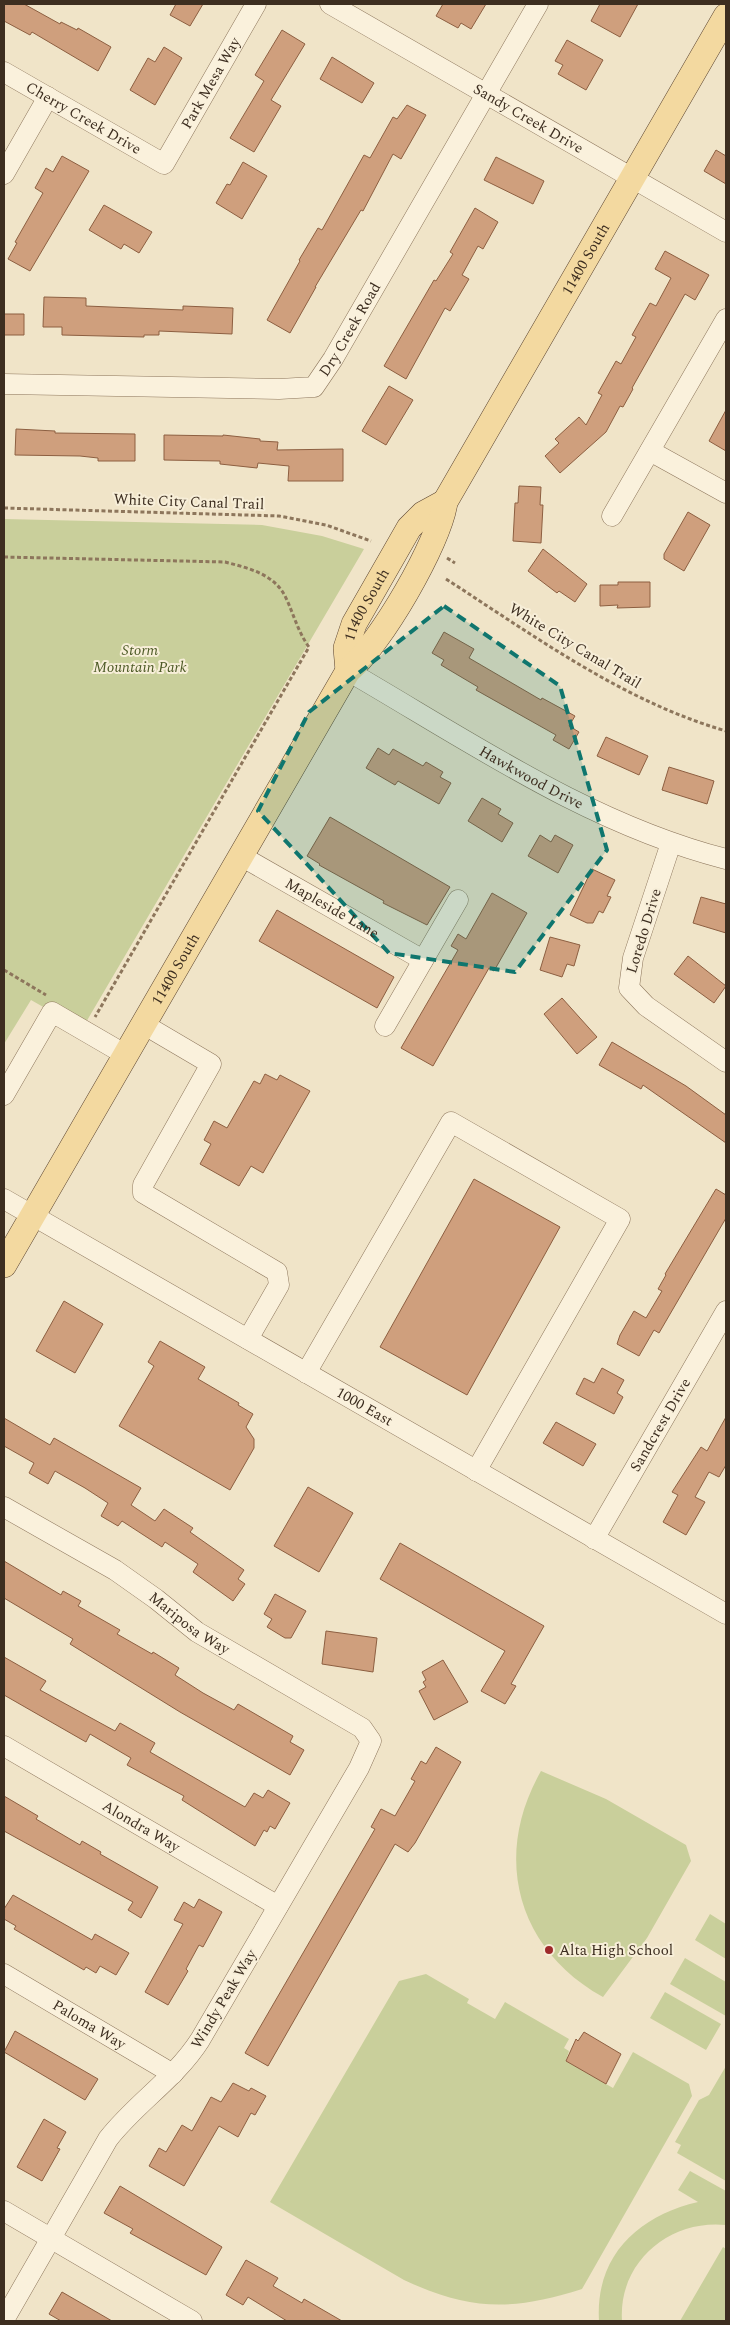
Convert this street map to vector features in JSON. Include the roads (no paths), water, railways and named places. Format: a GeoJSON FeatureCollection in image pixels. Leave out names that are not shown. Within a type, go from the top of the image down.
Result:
{"type":"FeatureCollection","features":[{"type":"Feature","properties":{"kind":"main road","name":"11400 South"},"geometry":{"type":"LineString","coordinates":[[4,1265],[348,671],[371,648],[411,582],[438,531],[445,502],[726,16]]}},
{"type":"Feature","properties":{"kind":"street","name":"Park Mesa Way"},"geometry":{"type":"LineString","coordinates":[[164,164],[256,4]]}},
{"type":"Feature","properties":{"kind":"street","name":"Sandy Creek Drive"},"geometry":{"type":"LineString","coordinates":[[330,4],[726,232]]}},
{"type":"Feature","properties":{"kind":"street","name":"Dry Creek Road"},"geometry":{"type":"LineString","coordinates":[[4,384],[279,389],[314,387],[334,359],[538,4]]}},
{"type":"Feature","properties":{"kind":"street","name":"Cherry Creek Drive"},"geometry":{"type":"LineString","coordinates":[[4,72],[164,164]]}},
{"type":"Feature","properties":{"kind":"street"},"geometry":{"type":"LineString","coordinates":[[4,174],[48,97]]}},
{"type":"Feature","properties":{"kind":"street"},"geometry":{"type":"LineString","coordinates":[[612,516],[726,319]]}},
{"type":"Feature","properties":{"kind":"street"},"geometry":{"type":"LineString","coordinates":[[650,451],[726,493]]}},
{"type":"Feature","properties":{"kind":"street","name":"Hawkwood Drive"},"geometry":{"type":"LineString","coordinates":[[348,671],[570,799],[671,843],[726,859]]}},
{"type":"Feature","properties":{"kind":"street","name":"Loredo Drive"},"geometry":{"type":"LineString","coordinates":[[671,843],[634,958],[629,988],[646,1006],[726,1062]]}},
{"type":"Feature","properties":{"kind":"street","name":"Mapleside Lane"},"geometry":{"type":"LineString","coordinates":[[241,856],[423,960]]}},
{"type":"Feature","properties":{"kind":"street"},"geometry":{"type":"LineString","coordinates":[[385,1026],[458,900]]}},
{"type":"Feature","properties":{"kind":"street"},"geometry":{"type":"LineString","coordinates":[[4,1095],[52,1012],[126,1055]]}},
{"type":"Feature","properties":{"kind":"street"},"geometry":{"type":"LineString","coordinates":[[143,1024],[211,1064],[143,1184],[143,1193],[278,1272],[279,1285],[248,1340]]}},
{"type":"Feature","properties":{"kind":"street"},"geometry":{"type":"LineString","coordinates":[[306,1373],[450,1122],[595,1204],[620,1219],[476,1470]]}},
{"type":"Feature","properties":{"kind":"street","name":"1000 East"},"geometry":{"type":"LineString","coordinates":[[4,1199],[726,1614]]}},
{"type":"Feature","properties":{"kind":"street","name":"Sandcrest Drive"},"geometry":{"type":"LineString","coordinates":[[594,1539],[726,1313]]}},
{"type":"Feature","properties":{"kind":"street","name":"Mariposa Way"},"geometry":{"type":"LineString","coordinates":[[4,1507],[115,1570],[156,1599],[197,1632],[362,1728],[371,1740]]}},
{"type":"Feature","properties":{"kind":"street","name":"Windy Peak Way"},"geometry":{"type":"LineString","coordinates":[[4,2320],[108,2139],[122,2121],[188,2058],[200,2040],[359,1768],[371,1740]]}},
{"type":"Feature","properties":{"kind":"street","name":"Alondra Way"},"geometry":{"type":"LineString","coordinates":[[4,1746],[278,1906]]}},
{"type":"Feature","properties":{"kind":"street","name":"Paloma Way"},"geometry":{"type":"LineString","coordinates":[[4,1974],[173,2074]]}},
{"type":"Feature","properties":{"kind":"street"},"geometry":{"type":"LineString","coordinates":[[4,2211],[192,2321]]}},
{"type":"Feature","properties":{"kind":"place","name":"Alta High School"},"geometry":{"type":"Point","coordinates":[549,1950]}},
{"type":"Feature","properties":{"kind":"park label","name":"Storm Mountain Park"},"geometry":{"type":"Point","coordinates":[140,658]}}]}
